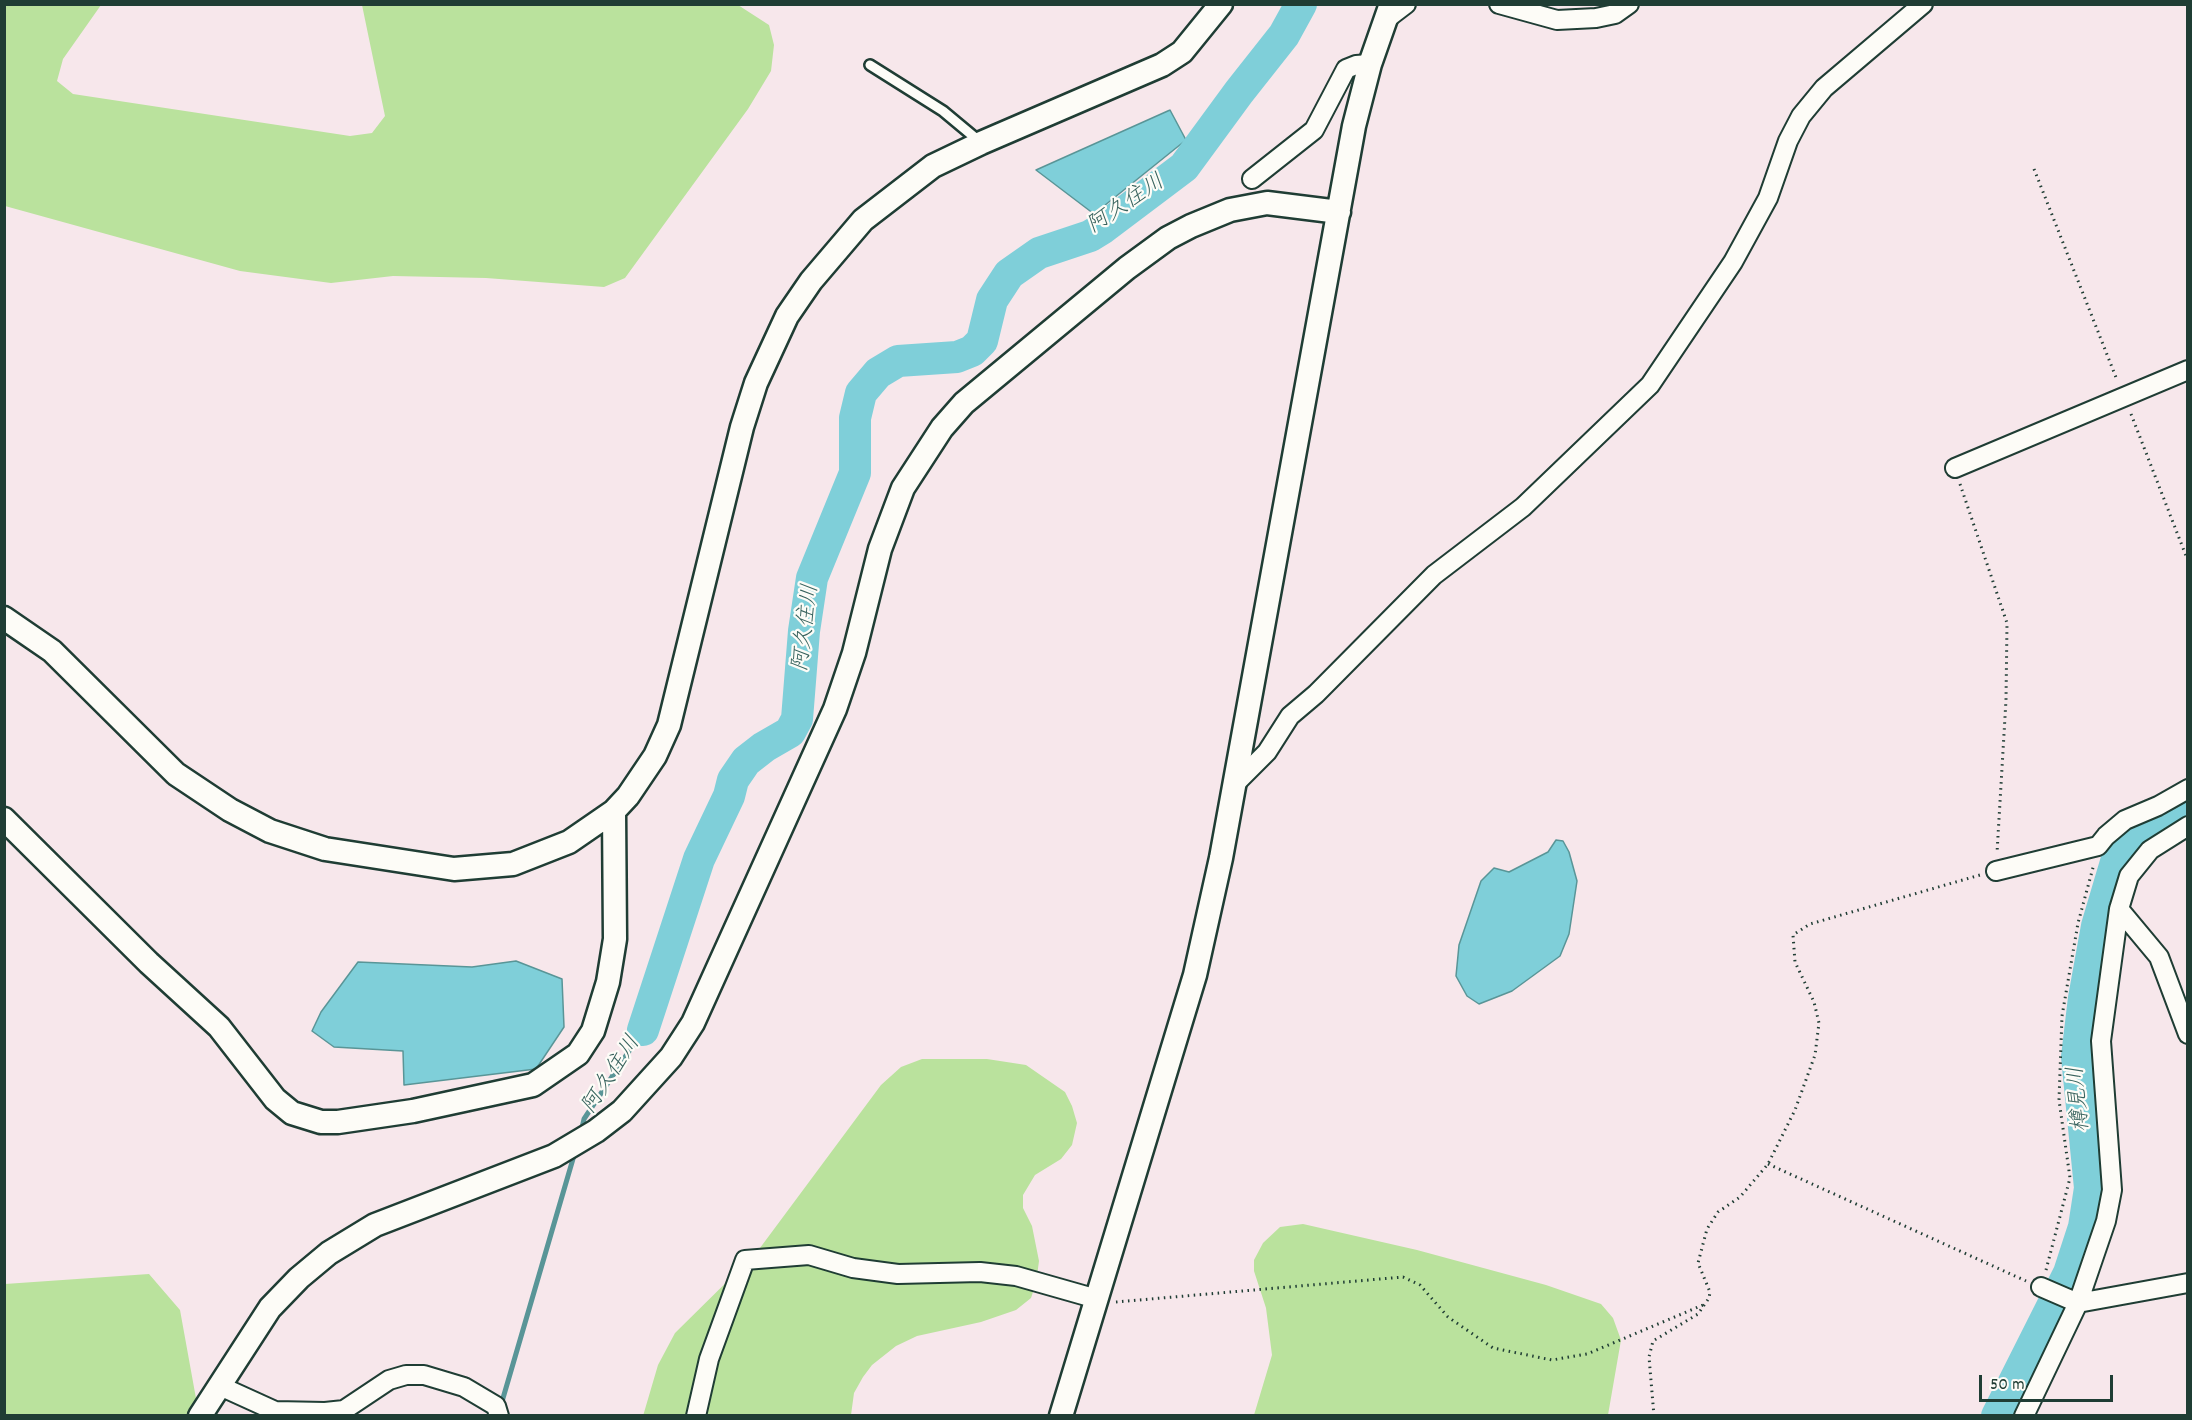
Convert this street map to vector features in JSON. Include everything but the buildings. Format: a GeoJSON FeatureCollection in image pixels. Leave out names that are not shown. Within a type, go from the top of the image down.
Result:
{"type":"FeatureCollection","features":[{"type":"Feature","properties":{"kind":"street"},"geometry":{"type":"LineString","coordinates":[[4,618],[52,651],[176,774],[230,810],[270,831],[325,849],[454,869],[513,864],[569,842],[614,811],[641,779],[669,724],[742,427],[767,355],[788,316],[811,281],[863,220],[933,166],[1162,65],[1182,52],[1221,4]]}},
{"type":"Feature","properties":{"kind":"street"},"geometry":{"type":"LineString","coordinates":[[1061,1416],[1195,975],[1235,784],[1354,126],[1370,64],[1388,12],[1406,4]]}},
{"type":"Feature","properties":{"kind":"street"},"geometry":{"type":"LineString","coordinates":[[1499,4],[1557,20],[1615,14],[1629,4]]}},
{"type":"Feature","properties":{"kind":"street"},"geometry":{"type":"LineString","coordinates":[[1235,784],[1267,752],[1290,716],[1316,694],[1434,575],[1523,507],[1650,385],[1733,262],[1768,198],[1788,141],[1801,116],[1824,88],[1923,4]]}},
{"type":"Feature","properties":{"kind":"street"},"geometry":{"type":"LineString","coordinates":[[1252,179],[1314,130],[1346,69],[1356,65],[1370,64]]}},
{"type":"Feature","properties":{"kind":"street"},"geometry":{"type":"LineString","coordinates":[[200,1416],[270,1308],[299,1278],[329,1253],[375,1225],[554,1156],[596,1131],[622,1111],[671,1057],[693,1023],[835,709],[858,642],[883,539],[903,488],[942,428],[964,403],[1127,268],[1168,238],[1191,226],[1230,210],[1268,203],[1339,212]]}},
{"type":"Feature","properties":{"kind":"street"},"geometry":{"type":"LineString","coordinates":[[1955,468],[2123,394],[2187,370]]}},
{"type":"Feature","properties":{"kind":"street"},"geometry":{"type":"LineString","coordinates":[[1996,871],[2098,846],[2125,820],[2158,806],[2187,789]]}},
{"type":"Feature","properties":{"kind":"street"},"geometry":{"type":"LineString","coordinates":[[4,819],[149,963],[219,1027],[275,1099],[292,1113],[321,1122],[338,1122],[414,1111],[533,1085],[578,1054],[593,1031],[608,982],[615,939],[614,811]]}},
{"type":"Feature","properties":{"kind":"street"},"geometry":{"type":"LineString","coordinates":[[2024,1416],[2103,1232],[2112,1190],[2101,1041],[2119,909],[2129,876],[2150,850],[2187,826]]}},
{"type":"Feature","properties":{"kind":"street"},"geometry":{"type":"LineString","coordinates":[[2119,909],[2159,957],[2187,1034]]}},
{"type":"Feature","properties":{"kind":"street"},"geometry":{"type":"LineString","coordinates":[[696,1416],[709,1359],[745,1260],[808,1255],[853,1268],[898,1274],[980,1272],[1016,1276],[1097,1299]]}},
{"type":"Feature","properties":{"kind":"street"},"geometry":{"type":"LineString","coordinates":[[2040,1287],[2074,1301],[2187,1282]]}},
{"type":"Feature","properties":{"kind":"street"},"geometry":{"type":"LineString","coordinates":[[220,1386],[275,1411],[325,1412],[344,1410],[389,1380],[406,1375],[424,1375],[464,1387],[496,1406],[500,1416]]}},
{"type":"Feature","properties":{"kind":"lane"},"geometry":{"type":"LineString","coordinates":[[870,65],[944,111],[981,143]]}},
{"type":"Feature","properties":{"kind":"path"},"geometry":{"type":"LineString","coordinates":[[2034,170],[2187,561]]}},
{"type":"Feature","properties":{"kind":"path"},"geometry":{"type":"LineString","coordinates":[[1654,1416],[1649,1357],[1653,1341],[1688,1321],[1705,1304],[1710,1292],[1698,1263],[1707,1229],[1718,1212],[1740,1197],[1768,1164],[1795,1110],[1815,1055],[1819,1023],[1814,1002],[1795,962],[1793,935],[1810,924],[1996,871],[2006,700],[2007,624],[1955,468]]}},
{"type":"Feature","properties":{"kind":"path"},"geometry":{"type":"LineString","coordinates":[[1768,1164],[2040,1287],[2057,1235],[2070,1178],[2059,1100],[2062,1016],[2078,923],[2098,846]]}},
{"type":"Feature","properties":{"kind":"path"},"geometry":{"type":"LineString","coordinates":[[1097,1299],[1124,1303],[1403,1277],[1420,1285],[1448,1317],[1493,1348],[1552,1360],[1587,1354],[1705,1304]]}},
{"type":"Feature","properties":{"kind":"green space"},"geometry":{"type":"Polygon","coordinates":[[[4,5],[101,5],[63,59],[57,81],[73,94],[350,136],[372,133],[385,116],[362,5],[738,5],[769,25],[774,45],[771,71],[748,109],[625,278],[604,287],[486,278],[393,276],[331,283],[240,271],[5,206],[4,5]]]}},
{"type":"Feature","properties":{"kind":"green space"},"geometry":{"type":"Polygon","coordinates":[[[922,1059],[987,1059],[1026,1065],[1065,1092],[1072,1106],[1077,1123],[1072,1145],[1061,1159],[1035,1175],[1023,1195],[1023,1208],[1032,1226],[1039,1261],[1031,1298],[1016,1310],[981,1322],[917,1336],[896,1346],[872,1365],[863,1377],[854,1393],[851,1415],[643,1416],[658,1365],[675,1333],[757,1252],[881,1085],[901,1067],[922,1059]]]}},
{"type":"Feature","properties":{"kind":"green space"},"geometry":{"type":"Polygon","coordinates":[[[1303,1224],[1417,1250],[1546,1285],[1601,1304],[1613,1318],[1621,1340],[1608,1415],[1254,1415],[1272,1355],[1266,1308],[1254,1271],[1254,1260],[1263,1243],[1280,1227],[1303,1224]]]}},
{"type":"Feature","properties":{"kind":"green space"},"geometry":{"type":"Polygon","coordinates":[[[149,1274],[180,1310],[199,1415],[5,1416],[5,1284],[149,1274]]]}},
{"type":"Feature","properties":{"kind":"water"},"geometry":{"type":"Polygon","coordinates":[[[1170,110],[1186,140],[1094,214],[1036,170],[1170,110]]]}},
{"type":"Feature","properties":{"kind":"water"},"geometry":{"type":"Polygon","coordinates":[[[1556,840],[1563,841],[1569,852],[1577,881],[1569,934],[1560,956],[1512,991],[1479,1004],[1467,996],[1456,976],[1459,945],[1481,881],[1494,868],[1509,872],[1548,852],[1556,840]]]}},
{"type":"Feature","properties":{"kind":"water"},"geometry":{"type":"Polygon","coordinates":[[[516,961],[562,979],[564,1027],[536,1069],[404,1085],[403,1051],[334,1047],[312,1031],[321,1012],[358,962],[472,967],[516,961]]]}},
{"type":"Feature","properties":{"kind":"waterway","name":"阿久住川"},"geometry":{"type":"LineString","coordinates":[[643,1030],[699,859],[729,796],[733,780],[746,761],[790,732],[797,719],[804,631],[812,578],[855,473],[855,418],[861,393],[878,373],[898,361],[957,357],[972,351],[982,341],[992,300],[1009,274],[1039,253],[1090,236],[1184,167],[1284,35],[1301,4]]}},
{"type":"Feature","properties":{"kind":"waterway","name":"樽見川"},"geometry":{"type":"LineString","coordinates":[[1997,1416],[2069,1273],[2084,1227],[2090,1188],[2077,1057],[2084,998],[2097,926],[2116,862],[2127,839],[2188,806]]}},
{"type":"Feature","properties":{"kind":"waterway","name":"阿久住川"},"geometry":{"type":"LineString","coordinates":[[581,1132],[584,1119],[643,1030]]}},
{"type":"Feature","properties":{"kind":"waterway","name":"阿久住川"},"geometry":{"type":"LineString","coordinates":[[501,1405],[575,1152]]}}]}
